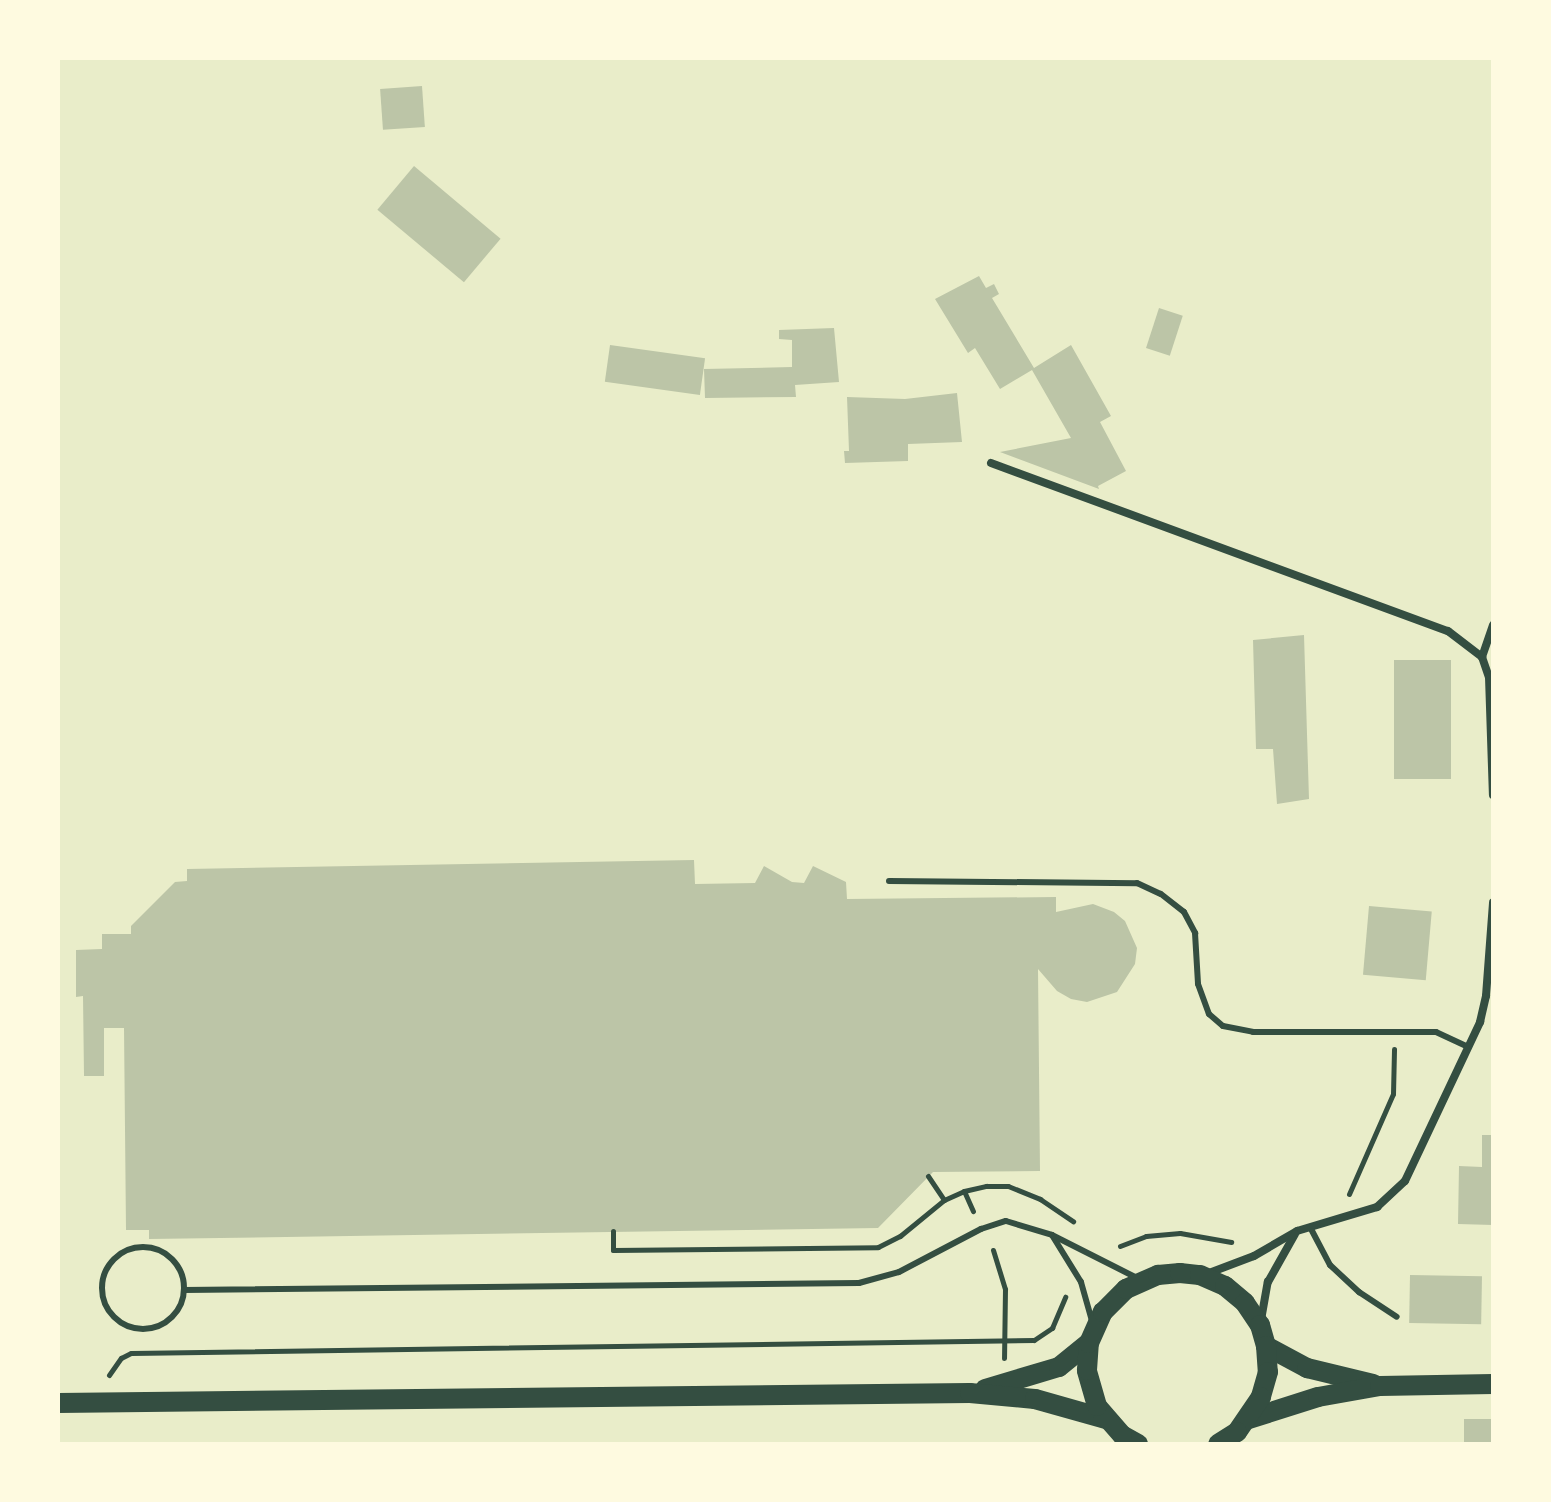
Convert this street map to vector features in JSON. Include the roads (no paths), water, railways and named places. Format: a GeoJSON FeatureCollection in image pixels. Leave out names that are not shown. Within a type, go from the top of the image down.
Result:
{"type":"FeatureCollection","features":[{"type":"Feature","properties":{"kind":"main road"},"geometry":{"type":"LineString","coordinates":[[970,1393],[1059,1367],[1092,1336],[1110,1303],[1142,1280],[1180,1273],[1200,1275],[1225,1286],[1245,1303],[1260,1325],[1266,1346],[1268,1372],[1261,1397],[1249,1419],[1221,1443]]}},
{"type":"Feature","properties":{"kind":"main road"},"geometry":{"type":"LineString","coordinates":[[1092,1336],[1090,1383],[1106,1419],[1129,1441]]}},
{"type":"Feature","properties":{"kind":"main road"},"geometry":{"type":"LineString","coordinates":[[1266,1346],[1307,1368],[1380,1386]]}},
{"type":"Feature","properties":{"kind":"main road"},"geometry":{"type":"LineString","coordinates":[[1249,1419],[1318,1397],[1380,1386],[1493,1384]]}},
{"type":"Feature","properties":{"kind":"main road"},"geometry":{"type":"LineString","coordinates":[[58,1403],[970,1393],[1035,1399],[1106,1419]]}},
{"type":"Feature","properties":{"kind":"street"},"geometry":{"type":"LineString","coordinates":[[991,463],[1448,631],[1482,657],[1489,677],[1493,795]]}},
{"type":"Feature","properties":{"kind":"street"},"geometry":{"type":"LineString","coordinates":[[1482,657],[1493,625]]}},
{"type":"Feature","properties":{"kind":"street"},"geometry":{"type":"LineString","coordinates":[[1200,1275],[1254,1256],[1310,1226],[1377,1207],[1405,1181],[1480,1022],[1486,996],[1493,902]]}},
{"type":"Feature","properties":{"kind":"street"},"geometry":{"type":"LineString","coordinates":[[1260,1325],[1268,1282],[1297,1231]]}},
{"type":"Feature","properties":{"kind":"lane"},"geometry":{"type":"LineString","coordinates":[[889,881],[1137,883],[1161,894],[1184,912],[1195,933],[1198,984],[1209,1014],[1223,1026],[1253,1032],[1436,1032],[1468,1047]]}},
{"type":"Feature","properties":{"kind":"lane"},"geometry":{"type":"LineString","coordinates":[[184,1290],[859,1283],[899,1272],[981,1229],[1006,1221],[1052,1235],[1142,1280]]}},
{"type":"Feature","properties":{"kind":"lane"},"geometry":{"type":"LineString","coordinates":[[1310,1226],[1330,1265],[1359,1292],[1397,1317]]}},
{"type":"Feature","properties":{"kind":"lane"},"geometry":{"type":"LineString","coordinates":[[1052,1235],[1081,1282],[1092,1336]]}},
{"type":"Feature","properties":{"kind":"lane"},"geometry":{"type":"LineString","coordinates":[[147,1247],[170,1257],[178,1266],[184,1290],[182,1303],[166,1323],[140,1330],[128,1327],[108,1311],[101,1285],[112,1261],[122,1253],[147,1247]]}}]}
